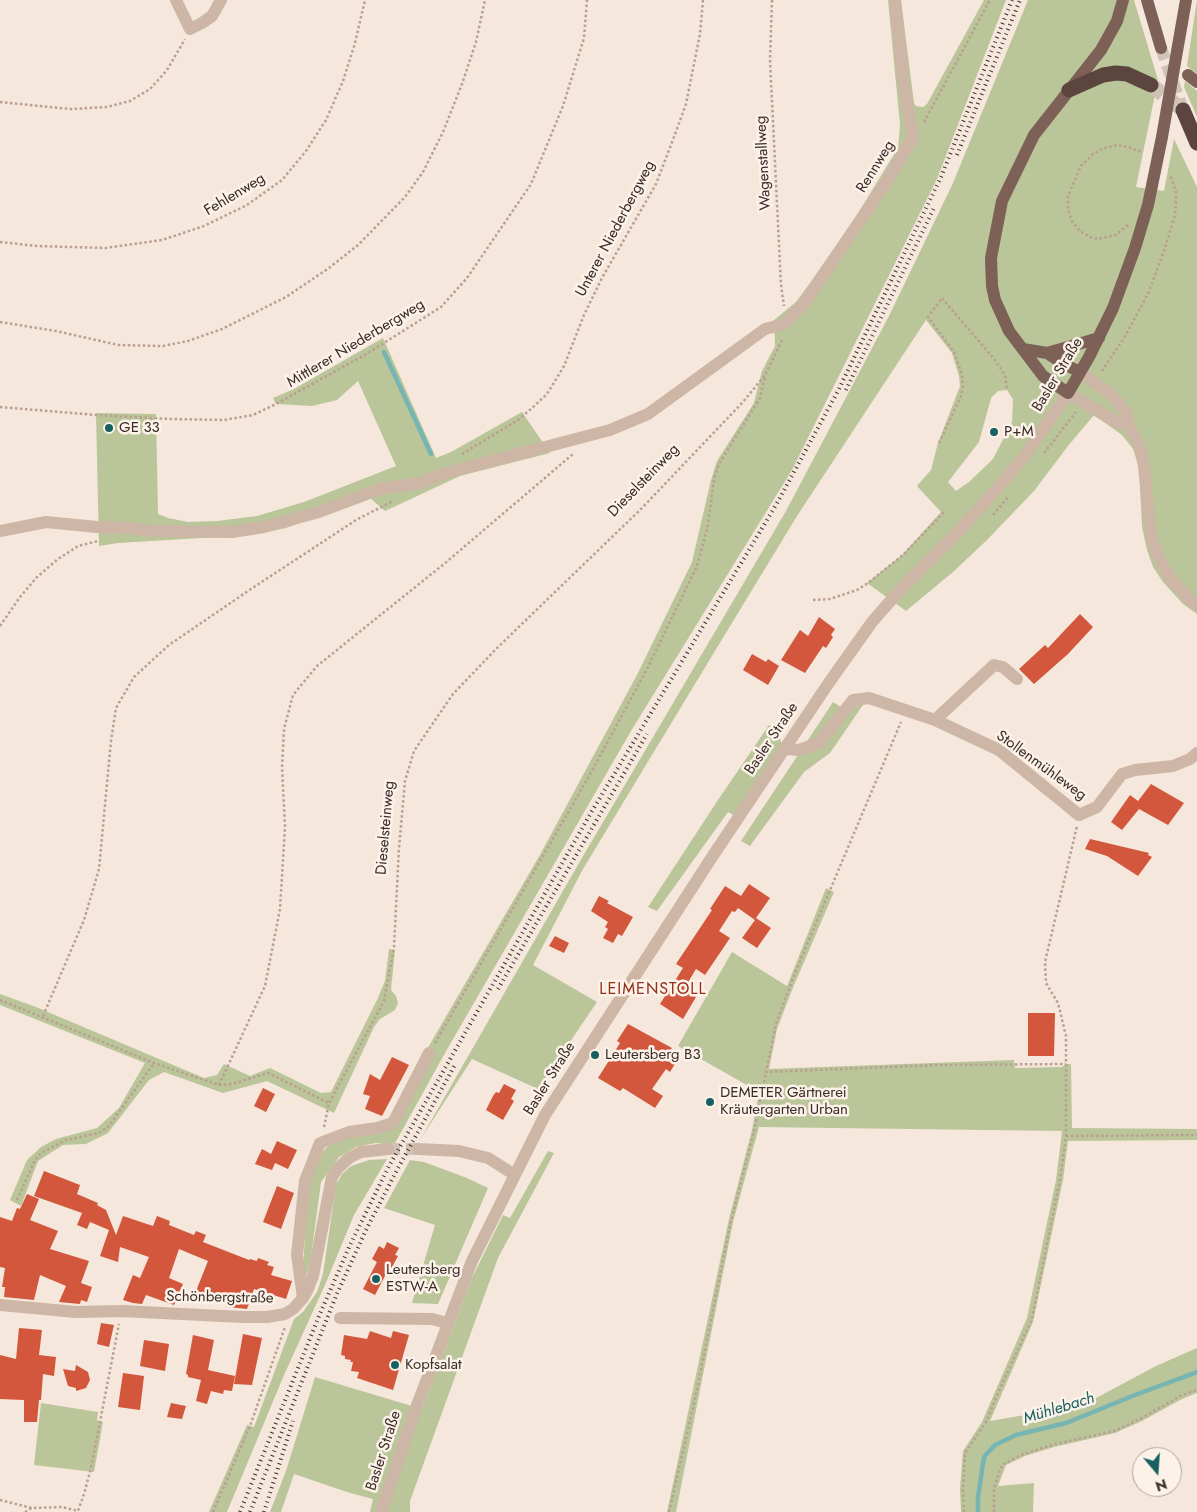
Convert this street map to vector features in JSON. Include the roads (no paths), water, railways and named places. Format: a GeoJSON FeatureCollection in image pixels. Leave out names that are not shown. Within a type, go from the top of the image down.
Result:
{"type":"FeatureCollection","features":[{"type":"Feature","properties":{"kind":"highway"},"geometry":{"type":"LineString","coordinates":[[1068,90],[1102,75],[1116,73],[1127,74],[1151,86]]}},
{"type":"Feature","properties":{"kind":"highway"},"geometry":{"type":"LineString","coordinates":[[1183,110],[1197,142]]}},
{"type":"Feature","properties":{"kind":"main road"},"geometry":{"type":"LineString","coordinates":[[1068,393],[1043,376],[1009,332],[995,300],[991,273],[993,239],[1002,201],[1034,135],[1101,50],[1117,21],[1123,0]]}},
{"type":"Feature","properties":{"kind":"main road"},"geometry":{"type":"LineString","coordinates":[[1148,0],[1161,48]]}},
{"type":"Feature","properties":{"kind":"main road","name":"Basler Straße"},"geometry":{"type":"LineString","coordinates":[[1068,393],[1114,308],[1128,270],[1151,190],[1172,85],[1186,0]]}},
{"type":"Feature","properties":{"kind":"main road"},"geometry":{"type":"LineString","coordinates":[[1023,349],[1047,352],[1099,338]]}},
{"type":"Feature","properties":{"kind":"main road"},"geometry":{"type":"LineString","coordinates":[[1047,352],[1080,372]]}},
{"type":"Feature","properties":{"kind":"street"},"geometry":{"type":"LineString","coordinates":[[176,0],[190,29],[202,24],[212,16],[221,0]]}},
{"type":"Feature","properties":{"kind":"street","name":"Rennweg"},"geometry":{"type":"LineString","coordinates":[[0,531],[46,522],[152,531],[240,531],[264,527],[319,512],[382,488],[422,483],[442,474],[610,430],[648,414],[765,329],[784,324],[804,303],[883,187],[913,138],[903,79],[895,0]]}},
{"type":"Feature","properties":{"kind":"street"},"geometry":{"type":"LineString","coordinates":[[1080,372],[1112,395],[1126,412],[1129,426],[1140,447],[1144,466],[1151,535],[1156,552],[1169,576],[1197,606]]}},
{"type":"Feature","properties":{"kind":"street"},"geometry":{"type":"LineString","coordinates":[[1068,393],[1111,419],[1129,426]]}},
{"type":"Feature","properties":{"kind":"street","name":"Basler Straße"},"geometry":{"type":"LineString","coordinates":[[381,1512],[416,1408],[472,1261],[551,1104],[708,863],[872,622],[1002,483],[1026,454],[1068,393]]}},
{"type":"Feature","properties":{"kind":"street"},"geometry":{"type":"LineString","coordinates":[[935,720],[994,665],[1003,666],[1016,680]]}},
{"type":"Feature","properties":{"kind":"street","name":"Stollenmühleweg"},"geometry":{"type":"LineString","coordinates":[[786,749],[799,750],[819,743],[853,700],[869,698],[907,709],[935,720],[999,750],[1080,815],[1097,807],[1122,774],[1135,770],[1173,766],[1190,759],[1197,753]]}},
{"type":"Feature","properties":{"kind":"street"},"geometry":{"type":"LineString","coordinates":[[303,1298],[296,1255],[305,1181],[320,1143],[349,1132],[377,1128],[393,1122],[429,1053]]}},
{"type":"Feature","properties":{"kind":"street","name":"Schönbergstraße"},"geometry":{"type":"LineString","coordinates":[[0,1305],[76,1312],[242,1317],[267,1317],[285,1314],[293,1309],[307,1291],[315,1266],[332,1177],[338,1168],[349,1158],[361,1152],[388,1149]]}},
{"type":"Feature","properties":{"kind":"street"},"geometry":{"type":"LineString","coordinates":[[418,1149],[459,1151],[488,1158],[515,1175]]}},
{"type":"Feature","properties":{"kind":"street"},"geometry":{"type":"LineString","coordinates":[[340,1318],[432,1319],[447,1323]]}},
{"type":"Feature","properties":{"kind":"waterway"},"geometry":{"type":"LineString","coordinates":[[384,352],[431,454]]}},
{"type":"Feature","properties":{"kind":"waterway","name":"Mühlebach"},"geometry":{"type":"LineString","coordinates":[[978,1512],[978,1497],[984,1457],[995,1445],[1016,1435],[1066,1423],[1197,1372]]}},
{"type":"Feature","properties":{"kind":"tunnel"},"geometry":{"type":"LineString","coordinates":[[1161,48],[1183,110]]}},
{"type":"Feature","properties":{"kind":"tunnel"},"geometry":{"type":"LineString","coordinates":[[1151,85],[1183,110]]}},
{"type":"Feature","properties":{"kind":"tunnel"},"geometry":{"type":"LineString","coordinates":[[388,1149],[418,1149]]}},
{"type":"Feature","properties":{"kind":"railway"},"geometry":{"type":"LineString","coordinates":[[240,1512],[319,1316],[350,1245],[389,1166],[592,811],[776,505],[838,391],[941,177],[1012,0]]}},
{"type":"Feature","properties":{"kind":"railway"},"geometry":{"type":"LineString","coordinates":[[957,155],[1020,0]]}},
{"type":"Feature","properties":{"kind":"railway"},"geometry":{"type":"LineString","coordinates":[[846,390],[935,206]]}},
{"type":"Feature","properties":{"kind":"railway"},"geometry":{"type":"LineString","coordinates":[[498,989],[647,734]]}},
{"type":"Feature","properties":{"kind":"railway"},"geometry":{"type":"LineString","coordinates":[[250,1512],[336,1296],[366,1230],[456,1063]]}},
{"type":"Feature","properties":{"kind":"railway"},"geometry":{"type":"LineString","coordinates":[[264,1512],[293,1421]]}},
{"type":"Feature","properties":{"kind":"place","name":"GE 33"},"geometry":{"type":"Point","coordinates":[109,428]}},
{"type":"Feature","properties":{"kind":"place","name":"P+M"},"geometry":{"type":"Point","coordinates":[994,432]}},
{"type":"Feature","properties":{"kind":"place","name":"Leutersberg B3"},"geometry":{"type":"Point","coordinates":[595,1055]}},
{"type":"Feature","properties":{"kind":"place","name":"DEMETER Gärtnerei Kräutergarten Urban"},"geometry":{"type":"Point","coordinates":[710,1102]}},
{"type":"Feature","properties":{"kind":"place","name":"Leutersberg ESTW-A"},"geometry":{"type":"Point","coordinates":[376,1279]}},
{"type":"Feature","properties":{"kind":"place","name":"Kopfsalat"},"geometry":{"type":"Point","coordinates":[395,1365]}},
{"type":"Feature","properties":{"kind":"district","name":"LEIMENSTOLL"},"geometry":{"type":"Point","coordinates":[653,990]}}]}
